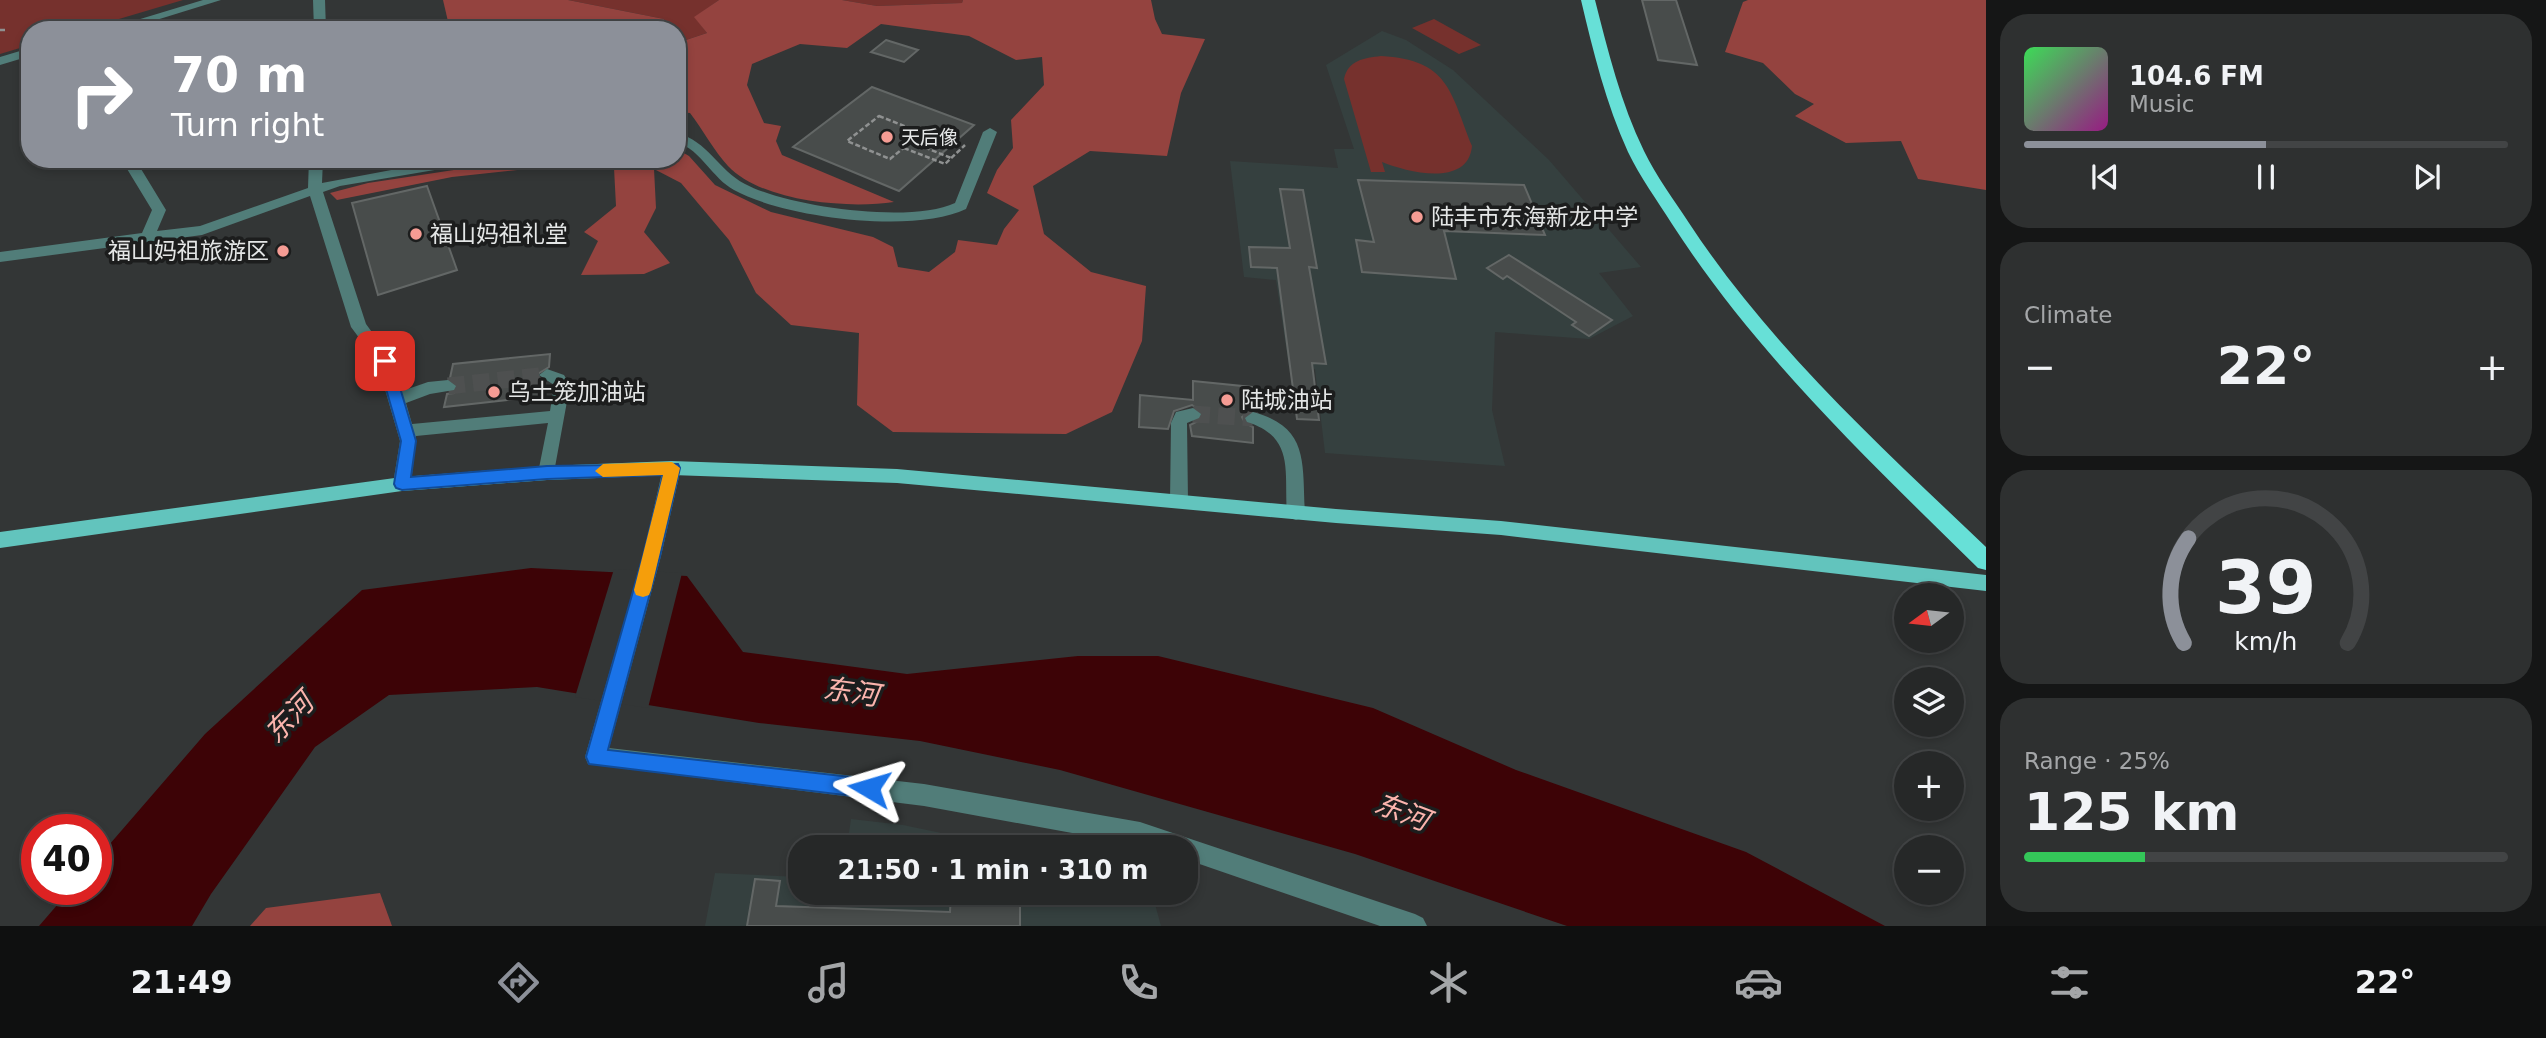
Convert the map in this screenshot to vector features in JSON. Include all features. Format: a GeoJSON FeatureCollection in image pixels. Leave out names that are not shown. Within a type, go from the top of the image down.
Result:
{"type":"FeatureCollection","features":[{"type":"Feature","properties":{"kind":"highway"},"geometry":{"type":"LineString","coordinates":[[1588,0],[1600,53],[1635,149],[1695,248],[1784,355],[1845,422],[1986,561]]}},
{"type":"Feature","properties":{"kind":"main road"},"geometry":{"type":"LineString","coordinates":[[0,540],[402,484],[547,472],[672,468],[897,475],[1296,513],[1500,528],[1986,583]]}},
{"type":"Feature","properties":{"kind":"street"},"geometry":{"type":"LineString","coordinates":[[142,21],[215,0]]}},
{"type":"Feature","properties":{"kind":"street"},"geometry":{"type":"LineString","coordinates":[[320,0],[320,21]]}},
{"type":"Feature","properties":{"kind":"street"},"geometry":{"type":"LineString","coordinates":[[0,61],[21,55]]}},
{"type":"Feature","properties":{"kind":"street"},"geometry":{"type":"LineString","coordinates":[[686,140],[693,143],[724,177],[742,189],[771,200],[839,213],[922,217],[946,214],[961,206],[990,132]]}},
{"type":"Feature","properties":{"kind":"street"},"geometry":{"type":"LineString","coordinates":[[133,168],[159,210],[147,237]]}},
{"type":"Feature","properties":{"kind":"street"},"geometry":{"type":"LineString","coordinates":[[316,168],[315,189],[358,325],[385,361],[409,441],[402,484]]}},
{"type":"Feature","properties":{"kind":"street"},"geometry":{"type":"LineString","coordinates":[[0,257],[202,230],[315,189],[422,168]]}},
{"type":"Feature","properties":{"kind":"street"},"geometry":{"type":"LineString","coordinates":[[547,375],[558,379],[562,385],[547,472]]}},
{"type":"Feature","properties":{"kind":"street"},"geometry":{"type":"LineString","coordinates":[[397,400],[428,388],[448,386]]}},
{"type":"Feature","properties":{"kind":"street"},"geometry":{"type":"LineString","coordinates":[[1178,502],[1179,423],[1182,416],[1193,414]]}},
{"type":"Feature","properties":{"kind":"street"},"geometry":{"type":"LineString","coordinates":[[405,430],[558,416]]}},
{"type":"Feature","properties":{"kind":"street"},"geometry":{"type":"LineString","coordinates":[[1253,418],[1276,424],[1288,438],[1296,513]]}},
{"type":"Feature","properties":{"kind":"street"},"geometry":{"type":"LineString","coordinates":[[672,468],[652,556],[596,757],[924,794],[1146,835]]}},
{"type":"Feature","properties":{"kind":"street"},"geometry":{"type":"LineString","coordinates":[[1198,853],[1415,926]]}},
{"type":"Feature","properties":{"kind":"path"},"geometry":{"type":"LineString","coordinates":[[0,30],[6,30]]}},
{"type":"Feature","properties":{"kind":"path"},"geometry":{"type":"LineString","coordinates":[[879,116],[922,133],[904,148],[890,159],[847,141],[879,116]]}},
{"type":"Feature","properties":{"kind":"path"},"geometry":{"type":"LineString","coordinates":[[911,142],[951,158]]}},
{"type":"Feature","properties":{"kind":"path"},"geometry":{"type":"LineString","coordinates":[[904,148],[944,164]]}},
{"type":"Feature","properties":{"kind":"shaded area"},"geometry":{"type":"Polygon","coordinates":[[[0,0],[183,0],[112,21],[21,21],[21,48],[0,54],[0,0]]]}},
{"type":"Feature","properties":{"kind":"shaded area"},"geometry":{"type":"Polygon","coordinates":[[[443,0],[568,0],[664,19],[664,21],[448,21],[443,0]]]}},
{"type":"Feature","properties":{"kind":"shaded area"},"geometry":{"type":"Polygon","coordinates":[[[568,0],[719,0],[695,17],[707,33],[686,40],[686,21],[568,0]]]}},
{"type":"Feature","properties":{"kind":"shaded area"},"geometry":{"type":"Polygon","coordinates":[[[719,0],[842,0],[877,6],[962,3],[963,0],[1151,0],[1162,34],[1205,39],[1181,93],[1167,156],[1090,151],[1033,186],[1044,234],[1091,272],[1146,286],[1142,341],[1112,412],[1066,434],[893,432],[857,405],[859,333],[791,325],[756,293],[729,240],[681,183],[654,169],[656,208],[644,232],[670,263],[644,274],[581,275],[598,241],[584,232],[616,206],[614,168],[686,168],[686,154],[715,185],[771,212],[873,237],[893,247],[898,267],[929,272],[955,252],[958,240],[997,245],[1004,229],[1019,210],[987,193],[997,170],[1013,148],[1011,120],[1044,85],[1042,57],[1016,60],[969,36],[881,24],[847,48],[800,44],[752,64],[747,85],[764,123],[781,126],[776,141],[782,155],[894,202],[830,203],[783,195],[743,178],[728,166],[690,113],[686,113],[686,40],[707,33],[694,17],[719,0]]]}},
{"type":"Feature","properties":{"kind":"shaded area"},"geometry":{"type":"Polygon","coordinates":[[[842,0],[963,0],[962,3],[877,6],[842,0]]]}},
{"type":"Feature","properties":{"kind":"shaded area"},"geometry":{"type":"Polygon","coordinates":[[[1986,0],[1986,190],[1918,179],[1901,141],[1846,143],[1795,116],[1814,104],[1795,94],[1763,63],[1725,52],[1743,2],[1986,0]]]}},
{"type":"Feature","properties":{"kind":"shaded area"},"geometry":{"type":"Polygon","coordinates":[[[1434,19],[1481,45],[1459,54],[1412,28],[1434,19]]]}},
{"type":"Feature","properties":{"kind":"shaded area","name":"陆丰市东海新龙中学"},"geometry":{"type":"Polygon","coordinates":[[[1382,31],[1406,40],[1453,70],[1549,160],[1641,267],[1599,273],[1633,316],[1589,339],[1495,332],[1492,410],[1505,466],[1325,453],[1315,369],[1289,367],[1276,280],[1244,277],[1230,161],[1338,168],[1334,149],[1354,149],[1326,65],[1382,31]]]}},
{"type":"Feature","properties":{"kind":"shaded area"},"geometry":{"type":"Polygon","coordinates":[[[1381,56],[1421,64],[1444,82],[1472,146],[1468,159],[1460,168],[1435,174],[1406,170],[1382,162],[1385,172],[1371,172],[1344,79],[1353,64],[1381,56]]]}},
{"type":"Feature","properties":{"kind":"shaded area"},"geometry":{"type":"Polygon","coordinates":[[[467,168],[536,168],[452,177],[337,200],[330,193],[368,183],[467,168]]]}},
{"type":"Feature","properties":{"kind":"shaded area"},"geometry":{"type":"Polygon","coordinates":[[[851,819],[903,825],[951,835],[849,835],[851,819]]]}},
{"type":"Feature","properties":{"kind":"shaded area"},"geometry":{"type":"Polygon","coordinates":[[[715,873],[788,876],[788,905],[1155,905],[1161,926],[705,926],[715,873]]]}},
{"type":"Feature","properties":{"kind":"shaded area"},"geometry":{"type":"Polygon","coordinates":[[[380,893],[392,926],[250,926],[266,908],[380,893]]]}},
{"type":"Feature","properties":{"kind":"water","name":"东河"},"geometry":{"type":"Polygon","coordinates":[[[531,568],[687,576],[743,652],[907,674],[1078,656],[1158,656],[1373,708],[1516,770],[1746,852],[1885,926],[1567,926],[1355,854],[1060,770],[920,741],[759,723],[537,687],[389,695],[315,747],[211,894],[192,926],[39,926],[57,905],[112,905],[112,842],[205,734],[362,590],[531,568]]]}},
{"type":"Feature","properties":{"kind":"pier"},"geometry":{"type":"Polygon","coordinates":[[[614,569],[682,573],[648,708],[575,697],[614,569]]]}},
{"type":"Feature","properties":{"kind":"building"},"geometry":{"type":"Polygon","coordinates":[[[1642,0],[1676,0],[1697,65],[1658,60],[1642,0]]]}},
{"type":"Feature","properties":{"kind":"building"},"geometry":{"type":"Polygon","coordinates":[[[886,40],[918,50],[904,62],[871,52],[886,40]]]}},
{"type":"Feature","properties":{"kind":"building"},"geometry":{"type":"Polygon","coordinates":[[[872,87],[974,125],[899,191],[793,147],[872,87]]]}},
{"type":"Feature","properties":{"kind":"building"},"geometry":{"type":"Polygon","coordinates":[[[1358,180],[1524,185],[1545,235],[1444,231],[1456,279],[1362,272],[1356,240],[1374,242],[1358,180]]]}},
{"type":"Feature","properties":{"kind":"building","name":"福山妈祖礼堂"},"geometry":{"type":"Polygon","coordinates":[[[427,186],[457,270],[378,295],[352,203],[427,186]]]}},
{"type":"Feature","properties":{"kind":"building"},"geometry":{"type":"Polygon","coordinates":[[[1280,189],[1303,190],[1317,268],[1309,267],[1326,364],[1312,363],[1319,420],[1297,419],[1277,268],[1251,267],[1249,247],[1290,248],[1280,189]]]}},
{"type":"Feature","properties":{"kind":"building"},"geometry":{"type":"Polygon","coordinates":[[[1509,255],[1612,320],[1589,336],[1572,325],[1576,322],[1507,276],[1503,279],[1487,268],[1509,255]]]}},
{"type":"Feature","properties":{"kind":"building"},"geometry":{"type":"Polygon","coordinates":[[[550,354],[549,367],[536,375],[546,383],[544,396],[444,407],[447,394],[454,393],[458,387],[450,378],[453,364],[550,354]]]}},
{"type":"Feature","properties":{"kind":"building"},"geometry":{"type":"Polygon","coordinates":[[[1193,381],[1252,387],[1252,410],[1242,417],[1245,423],[1253,427],[1253,443],[1192,436],[1190,425],[1200,420],[1204,413],[1192,405],[1174,411],[1168,429],[1139,427],[1140,395],[1193,400],[1193,381]]]}},
{"type":"Feature","properties":{"kind":"building"},"geometry":{"type":"Polygon","coordinates":[[[755,879],[780,881],[776,906],[950,912],[950,905],[1020,905],[1020,926],[747,926],[755,879]]]}},
{"type":"Feature","properties":{"kind":"tunnel"},"geometry":{"type":"LineString","coordinates":[[448,386],[547,375]]}},
{"type":"Feature","properties":{"kind":"tunnel"},"geometry":{"type":"LineString","coordinates":[[1193,414],[1253,418]]}},
{"type":"Feature","properties":{"kind":"slow traffic"},"geometry":{"type":"LineString","coordinates":[[603,471],[672,468],[643,590]]}},
{"type":"Feature","properties":{"kind":"place","name":"天后像"},"geometry":{"type":"Point","coordinates":[887,137]}},
{"type":"Feature","properties":{"kind":"place","name":"陆丰市东海新龙中学"},"geometry":{"type":"Point","coordinates":[1417,217]}},
{"type":"Feature","properties":{"kind":"place","name":"福山妈祖礼堂"},"geometry":{"type":"Point","coordinates":[416,234]}},
{"type":"Feature","properties":{"kind":"place","name":"福山妈祖旅游区"},"geometry":{"type":"Point","coordinates":[283,251]}},
{"type":"Feature","properties":{"kind":"place","name":"乌土笼加油站"},"geometry":{"type":"Point","coordinates":[494,392]}},
{"type":"Feature","properties":{"kind":"place","name":"陆城油站"},"geometry":{"type":"Point","coordinates":[1227,400]}},
{"type":"Feature","properties":{"kind":"route"},"geometry":{"type":"LineString","coordinates":[[385,361],[409,441],[402,484],[547,472],[672,468],[652,556],[596,757],[869,788]]}}]}
